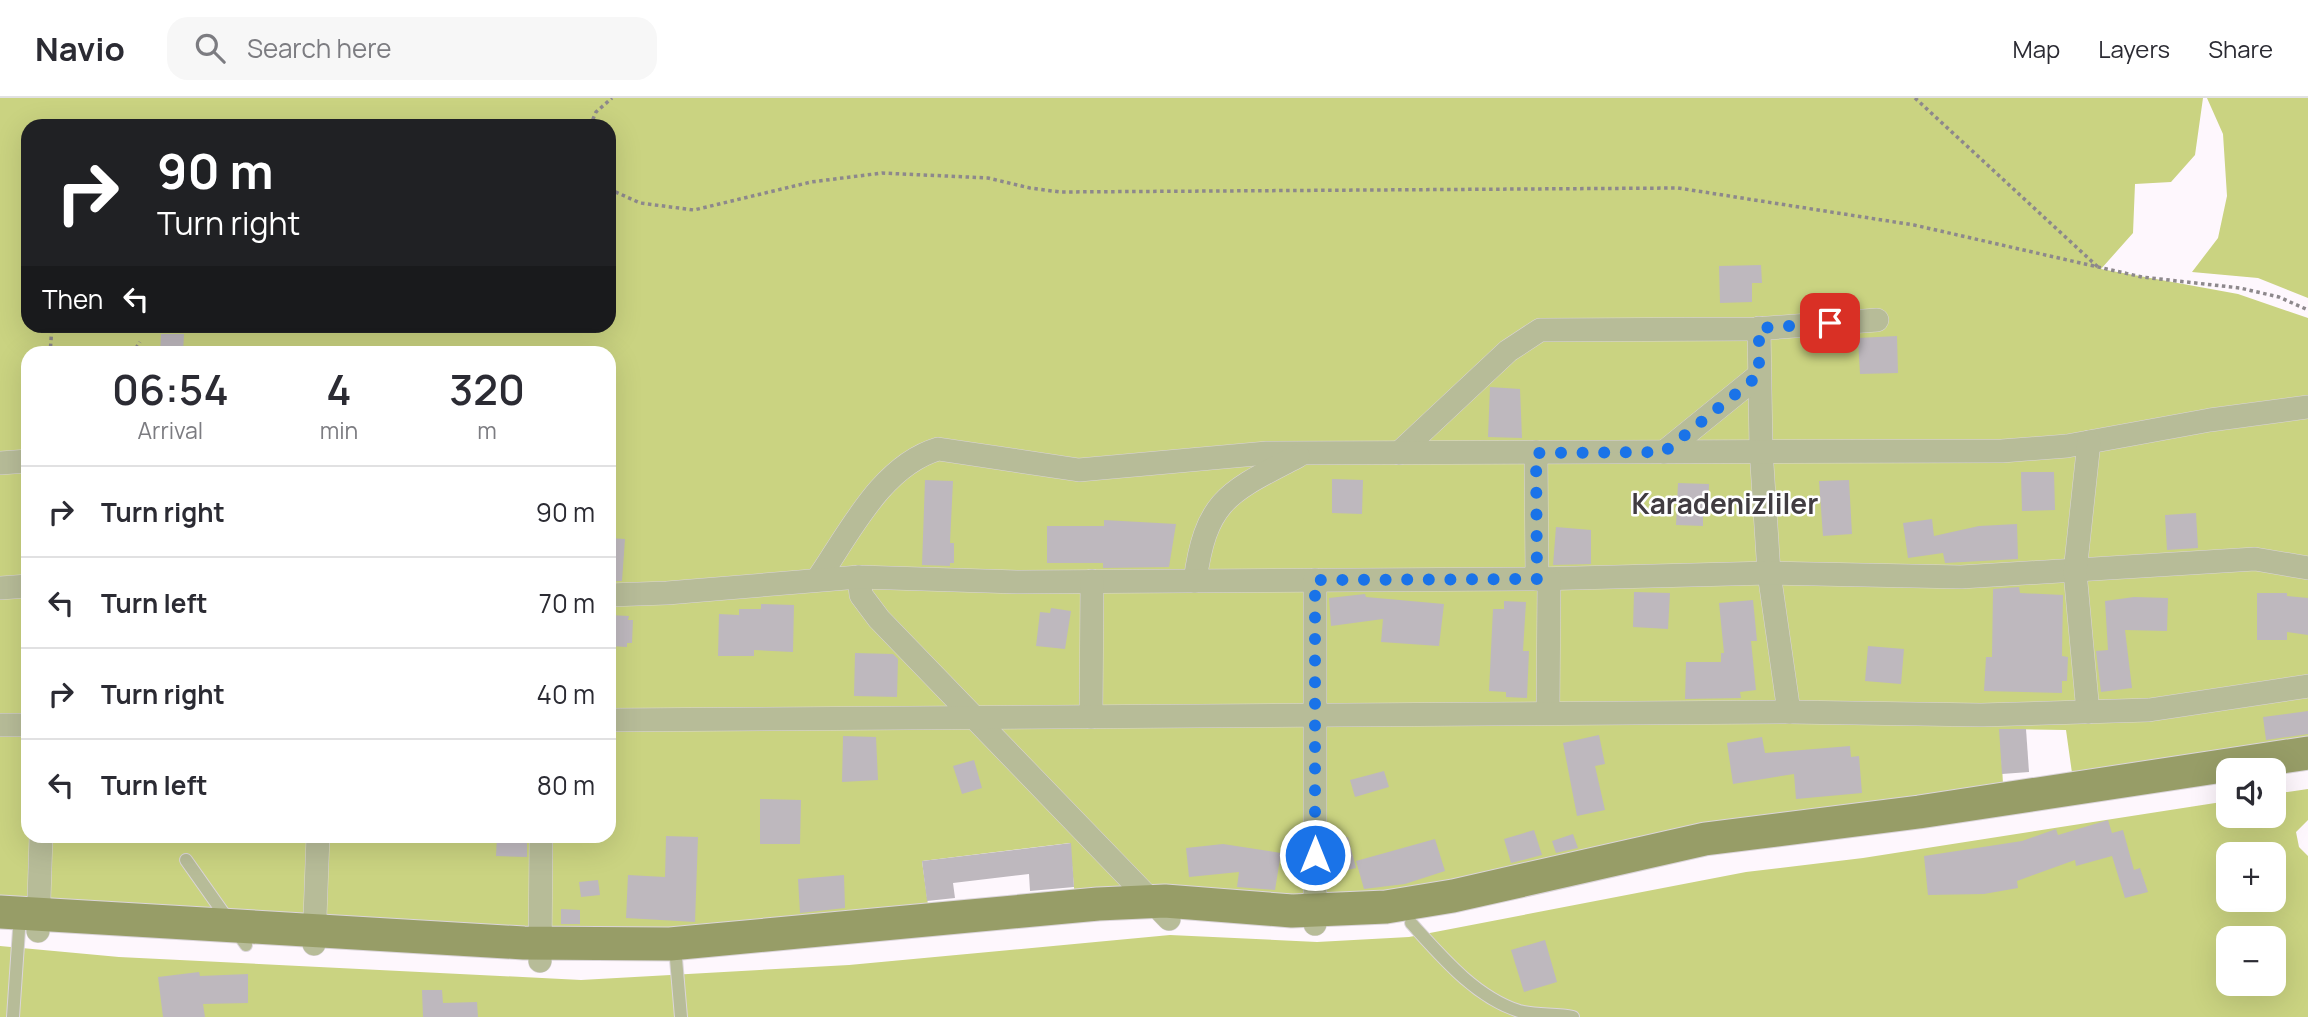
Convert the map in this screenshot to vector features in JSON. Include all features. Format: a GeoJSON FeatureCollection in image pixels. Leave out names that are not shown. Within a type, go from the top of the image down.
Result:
{"type":"FeatureCollection","features":[{"type":"Feature","properties":{"kind":"main road"},"geometry":{"type":"LineString","coordinates":[[1315,918],[1453,896],[1705,839],[1919,812],[2308,753]]}},
{"type":"Feature","properties":{"kind":"main road"},"geometry":{"type":"LineString","coordinates":[[2286,773],[2308,770]]}},
{"type":"Feature","properties":{"kind":"main road"},"geometry":{"type":"LineString","coordinates":[[540,952],[1161,910],[1411,923],[1451,916],[1660,866],[1739,851],[2216,784]]}},
{"type":"Feature","properties":{"kind":"main road"},"geometry":{"type":"LineString","coordinates":[[19,923],[540,952],[610,963],[676,959],[1161,910]]}},
{"type":"Feature","properties":{"kind":"street"},"geometry":{"type":"LineString","coordinates":[[1399,453],[1508,351],[1540,330],[1759,328],[1877,320]]}},
{"type":"Feature","properties":{"kind":"street"},"geometry":{"type":"LineString","coordinates":[[1759,328],[1761,450],[1769,573],[1789,712]]}},
{"type":"Feature","properties":{"kind":"street"},"geometry":{"type":"LineString","coordinates":[[1664,452],[1759,375]]}},
{"type":"Feature","properties":{"kind":"street"},"geometry":{"type":"LineString","coordinates":[[817,579],[873,500],[895,474],[919,455],[938,449],[1079,470],[1267,453],[2002,451],[2089,442],[2210,420],[2308,407]]}},
{"type":"Feature","properties":{"kind":"street"},"geometry":{"type":"LineString","coordinates":[[2088,712],[2075,572],[2089,442]]}},
{"type":"Feature","properties":{"kind":"street"},"geometry":{"type":"LineString","coordinates":[[1195,581],[1206,527],[1220,503],[1243,484],[1304,453]]}},
{"type":"Feature","properties":{"kind":"street"},"geometry":{"type":"LineString","coordinates":[[1536,453],[1548,713]]}},
{"type":"Feature","properties":{"kind":"street"},"geometry":{"type":"LineString","coordinates":[[0,463],[21,462]]}},
{"type":"Feature","properties":{"kind":"street"},"geometry":{"type":"LineString","coordinates":[[616,595],[859,577],[1195,581],[1543,579],[1769,573],[1961,577],[2255,559],[2308,568]]}},
{"type":"Feature","properties":{"kind":"street"},"geometry":{"type":"LineString","coordinates":[[859,577],[861,595],[879,619],[1161,910]]}},
{"type":"Feature","properties":{"kind":"street"},"geometry":{"type":"LineString","coordinates":[[1315,580],[1315,918]]}},
{"type":"Feature","properties":{"kind":"street"},"geometry":{"type":"LineString","coordinates":[[1091,718],[1092,581]]}},
{"type":"Feature","properties":{"kind":"street"},"geometry":{"type":"LineString","coordinates":[[0,588],[21,586]]}},
{"type":"Feature","properties":{"kind":"street"},"geometry":{"type":"LineString","coordinates":[[616,720],[1789,712],[1981,715],[2149,710],[2308,686]]}},
{"type":"Feature","properties":{"kind":"street"},"geometry":{"type":"LineString","coordinates":[[0,725],[21,725]]}},
{"type":"Feature","properties":{"kind":"street"},"geometry":{"type":"LineString","coordinates":[[19,923],[39,843]]}},
{"type":"Feature","properties":{"kind":"street"},"geometry":{"type":"LineString","coordinates":[[315,939],[318,843]]}},
{"type":"Feature","properties":{"kind":"street"},"geometry":{"type":"LineString","coordinates":[[540,952],[541,843]]}},
{"type":"Feature","properties":{"kind":"lane"},"geometry":{"type":"LineString","coordinates":[[186,860],[240,935]]}},
{"type":"Feature","properties":{"kind":"lane"},"geometry":{"type":"LineString","coordinates":[[13,1017],[19,923]]}},
{"type":"Feature","properties":{"kind":"lane"},"geometry":{"type":"LineString","coordinates":[[1411,923],[1465,979],[1500,1002],[1521,1011],[1573,1017]]}},
{"type":"Feature","properties":{"kind":"lane"},"geometry":{"type":"LineString","coordinates":[[676,959],[681,1017]]}},
{"type":"Feature","properties":{"kind":"path"},"geometry":{"type":"LineString","coordinates":[[593,119],[596,112],[612,98]]}},
{"type":"Feature","properties":{"kind":"path"},"geometry":{"type":"LineString","coordinates":[[1915,98],[2101,269]]}},
{"type":"Feature","properties":{"kind":"path"},"geometry":{"type":"LineString","coordinates":[[616,192],[640,203],[694,210],[811,182],[882,173],[988,178],[1060,192],[1678,188],[1914,225],[2101,269],[2240,288],[2279,297],[2308,310]]}},
{"type":"Feature","properties":{"kind":"path"},"geometry":{"type":"LineString","coordinates":[[137,346],[140,342]]}},
{"type":"Feature","properties":{"kind":"green space"},"geometry":{"type":"Polygon","coordinates":[[[0,98],[2203,98],[2195,155],[2171,182],[2135,184],[2133,233],[2101,269],[2238,294],[2308,318],[2308,741],[2072,773],[2066,730],[2000,729],[2003,784],[1423,888],[1333,900],[1075,899],[1070,843],[922,861],[929,912],[612,938],[0,897],[0,98]]]}},
{"type":"Feature","properties":{"kind":"green space"},"geometry":{"type":"Polygon","coordinates":[[[2207,98],[2308,98],[2308,298],[2258,278],[2192,272],[2218,238],[2227,196],[2223,134],[2207,98]]]}},
{"type":"Feature","properties":{"kind":"green space"},"geometry":{"type":"Polygon","coordinates":[[[2308,789],[2308,820],[2296,832],[2299,847],[2308,856],[2308,1017],[0,1017],[0,946],[119,957],[581,980],[849,965],[1170,935],[1317,942],[1409,937],[1746,872],[1863,858],[2216,803],[2216,828],[2286,828],[2286,792],[2308,789]]]}},
{"type":"Feature","properties":{"kind":"building"},"geometry":{"type":"Polygon","coordinates":[[[1761,265],[1762,283],[1752,283],[1752,302],[1720,303],[1719,266],[1761,265]]]}},
{"type":"Feature","properties":{"kind":"building"},"geometry":{"type":"Polygon","coordinates":[[[161,334],[184,334],[183,346],[160,346],[161,334]]]}},
{"type":"Feature","properties":{"kind":"building"},"geometry":{"type":"Polygon","coordinates":[[[1897,336],[1898,373],[1860,374],[1858,338],[1897,336]]]}},
{"type":"Feature","properties":{"kind":"building"},"geometry":{"type":"Polygon","coordinates":[[[1490,387],[1520,389],[1522,438],[1488,437],[1490,387]]]}},
{"type":"Feature","properties":{"kind":"building"},"geometry":{"type":"Polygon","coordinates":[[[2021,472],[2054,472],[2055,510],[2022,511],[2021,472]]]}},
{"type":"Feature","properties":{"kind":"building"},"geometry":{"type":"Polygon","coordinates":[[[1332,479],[1363,480],[1362,514],[1332,513],[1332,479]]]}},
{"type":"Feature","properties":{"kind":"building"},"geometry":{"type":"Polygon","coordinates":[[[925,480],[953,481],[950,543],[954,543],[954,563],[950,563],[950,566],[922,565],[925,480]]]}},
{"type":"Feature","properties":{"kind":"building"},"geometry":{"type":"Polygon","coordinates":[[[1849,480],[1852,534],[1823,536],[1819,481],[1849,480]]]}},
{"type":"Feature","properties":{"kind":"building"},"geometry":{"type":"Polygon","coordinates":[[[1678,483],[1709,484],[1708,515],[1703,515],[1703,526],[1676,525],[1678,483]]]}},
{"type":"Feature","properties":{"kind":"building"},"geometry":{"type":"Polygon","coordinates":[[[2196,513],[2198,548],[2167,550],[2165,515],[2196,513]]]}},
{"type":"Feature","properties":{"kind":"building"},"geometry":{"type":"Polygon","coordinates":[[[1932,519],[1934,536],[1979,526],[2017,524],[2018,559],[1945,563],[1943,553],[1908,558],[1903,523],[1932,519]]]}},
{"type":"Feature","properties":{"kind":"building"},"geometry":{"type":"Polygon","coordinates":[[[1104,520],[1176,524],[1169,567],[1103,568],[1103,563],[1047,563],[1047,526],[1104,526],[1104,520]]]}},
{"type":"Feature","properties":{"kind":"building"},"geometry":{"type":"Polygon","coordinates":[[[1556,527],[1591,530],[1591,564],[1553,565],[1556,527]]]}},
{"type":"Feature","properties":{"kind":"building"},"geometry":{"type":"Polygon","coordinates":[[[616,538],[625,539],[622,581],[616,581],[616,538]]]}},
{"type":"Feature","properties":{"kind":"building"},"geometry":{"type":"Polygon","coordinates":[[[2019,587],[2020,593],[2063,595],[2062,656],[2068,657],[2067,681],[2062,681],[2062,693],[1984,691],[1986,657],[1992,657],[1993,589],[2019,587]]]}},
{"type":"Feature","properties":{"kind":"building"},"geometry":{"type":"Polygon","coordinates":[[[1634,592],[1670,593],[1668,629],[1633,627],[1634,592]]]}},
{"type":"Feature","properties":{"kind":"building"},"geometry":{"type":"Polygon","coordinates":[[[2257,593],[2287,593],[2287,596],[2308,598],[2308,635],[2287,632],[2287,640],[2257,640],[2257,593]]]}},
{"type":"Feature","properties":{"kind":"building"},"geometry":{"type":"Polygon","coordinates":[[[1365,594],[1366,597],[1444,604],[1439,646],[1381,642],[1383,619],[1331,626],[1329,598],[1365,594]]]}},
{"type":"Feature","properties":{"kind":"building"},"geometry":{"type":"Polygon","coordinates":[[[2134,597],[2168,598],[2167,631],[2125,630],[2132,688],[2101,692],[2096,651],[2108,650],[2105,601],[2134,597]]]}},
{"type":"Feature","properties":{"kind":"building"},"geometry":{"type":"Polygon","coordinates":[[[1753,600],[1757,641],[1751,641],[1756,690],[1740,692],[1741,698],[1685,699],[1686,662],[1721,662],[1721,653],[1724,653],[1719,603],[1753,600]]]}},
{"type":"Feature","properties":{"kind":"building"},"geometry":{"type":"Polygon","coordinates":[[[1504,601],[1526,602],[1523,651],[1529,651],[1527,698],[1506,697],[1506,692],[1489,691],[1493,609],[1504,609],[1504,601]]]}},
{"type":"Feature","properties":{"kind":"building"},"geometry":{"type":"Polygon","coordinates":[[[761,604],[794,605],[793,652],[754,650],[754,656],[718,656],[719,614],[739,615],[739,609],[761,609],[761,604]]]}},
{"type":"Feature","properties":{"kind":"building"},"geometry":{"type":"Polygon","coordinates":[[[1051,608],[1071,611],[1065,649],[1036,646],[1040,612],[1050,613],[1051,608]]]}},
{"type":"Feature","properties":{"kind":"building"},"geometry":{"type":"Polygon","coordinates":[[[616,615],[629,616],[628,620],[633,620],[632,643],[627,643],[627,647],[616,646],[616,615]]]}},
{"type":"Feature","properties":{"kind":"building"},"geometry":{"type":"Polygon","coordinates":[[[1868,646],[1904,649],[1901,684],[1865,681],[1868,646]]]}},
{"type":"Feature","properties":{"kind":"building"},"geometry":{"type":"Polygon","coordinates":[[[855,653],[893,654],[898,659],[897,697],[854,696],[855,653]]]}},
{"type":"Feature","properties":{"kind":"building"},"geometry":{"type":"Polygon","coordinates":[[[2308,711],[2308,734],[2266,740],[2263,717],[2308,711]]]}},
{"type":"Feature","properties":{"kind":"building"},"geometry":{"type":"Polygon","coordinates":[[[1999,729],[2026,729],[2029,772],[2002,774],[1999,729]]]}},
{"type":"Feature","properties":{"kind":"building"},"geometry":{"type":"Polygon","coordinates":[[[1599,735],[1605,764],[1595,766],[1605,810],[1577,816],[1563,743],[1599,735]]]}},
{"type":"Feature","properties":{"kind":"building"},"geometry":{"type":"Polygon","coordinates":[[[843,736],[876,737],[878,780],[842,782],[843,736]]]}},
{"type":"Feature","properties":{"kind":"building"},"geometry":{"type":"Polygon","coordinates":[[[1762,737],[1765,753],[1850,746],[1851,757],[1859,756],[1862,793],[1796,799],[1794,774],[1733,784],[1727,743],[1762,737]]]}},
{"type":"Feature","properties":{"kind":"building"},"geometry":{"type":"Polygon","coordinates":[[[974,760],[982,788],[962,794],[953,766],[974,760]]]}},
{"type":"Feature","properties":{"kind":"building"},"geometry":{"type":"Polygon","coordinates":[[[1384,771],[1389,787],[1355,797],[1350,780],[1384,771]]]}},
{"type":"Feature","properties":{"kind":"building"},"geometry":{"type":"Polygon","coordinates":[[[760,799],[801,800],[800,844],[760,844],[760,799]]]}},
{"type":"Feature","properties":{"kind":"building"},"geometry":{"type":"Polygon","coordinates":[[[2108,820],[2112,833],[2123,830],[2134,870],[2140,868],[2148,892],[2125,898],[2112,856],[2076,866],[2075,860],[2017,881],[2018,888],[1984,894],[1928,895],[1924,856],[2022,841],[2056,829],[2058,835],[2108,820]]]}},
{"type":"Feature","properties":{"kind":"building"},"geometry":{"type":"Polygon","coordinates":[[[1534,830],[1542,855],[1511,863],[1504,839],[1534,830]]]}},
{"type":"Feature","properties":{"kind":"building"},"geometry":{"type":"Polygon","coordinates":[[[1573,834],[1578,848],[1556,853],[1552,841],[1573,834]]]}},
{"type":"Feature","properties":{"kind":"building"},"geometry":{"type":"Polygon","coordinates":[[[666,836],[698,837],[695,922],[626,918],[628,875],[665,877],[666,836]]]}},
{"type":"Feature","properties":{"kind":"building"},"geometry":{"type":"Polygon","coordinates":[[[1348,837],[1356,868],[1331,874],[1329,841],[1348,837]]]}},
{"type":"Feature","properties":{"kind":"building"},"geometry":{"type":"Polygon","coordinates":[[[1435,839],[1445,871],[1405,884],[1364,889],[1356,861],[1435,839]]]}},
{"type":"Feature","properties":{"kind":"building"},"geometry":{"type":"Polygon","coordinates":[[[497,843],[527,843],[527,857],[496,856],[497,843]]]}},
{"type":"Feature","properties":{"kind":"building"},"geometry":{"type":"Polygon","coordinates":[[[1071,843],[1074,887],[1030,891],[1029,874],[953,883],[955,898],[927,901],[922,861],[1071,843]]]}},
{"type":"Feature","properties":{"kind":"building"},"geometry":{"type":"Polygon","coordinates":[[[1223,844],[1281,853],[1275,890],[1237,887],[1239,872],[1189,877],[1186,848],[1223,844]]]}},
{"type":"Feature","properties":{"kind":"building"},"geometry":{"type":"Polygon","coordinates":[[[844,875],[845,908],[800,913],[798,879],[844,875]]]}},
{"type":"Feature","properties":{"kind":"building"},"geometry":{"type":"Polygon","coordinates":[[[598,880],[600,895],[581,897],[579,882],[598,880]]]}},
{"type":"Feature","properties":{"kind":"building"},"geometry":{"type":"Polygon","coordinates":[[[561,909],[580,910],[580,924],[561,924],[561,909]]]}},
{"type":"Feature","properties":{"kind":"building"},"geometry":{"type":"Polygon","coordinates":[[[1545,940],[1557,982],[1524,992],[1511,950],[1545,940]]]}},
{"type":"Feature","properties":{"kind":"building"},"geometry":{"type":"Polygon","coordinates":[[[199,972],[200,976],[248,974],[248,1003],[203,1004],[205,1017],[163,1017],[158,977],[199,972]]]}},
{"type":"Feature","properties":{"kind":"building"},"geometry":{"type":"Polygon","coordinates":[[[422,990],[442,990],[443,1003],[477,1002],[478,1017],[423,1017],[422,990]]]}},
{"type":"Feature","properties":{"kind":"district","name":"Karadenizliler"},"geometry":{"type":"Point","coordinates":[1725,504]}},
{"type":"Feature","properties":{"kind":"route"},"geometry":{"type":"LineString","coordinates":[[1315,855],[1315,580],[1537,579],[1536,453],[1664,452],[1759,375],[1759,328],[1830,323]]}}]}
